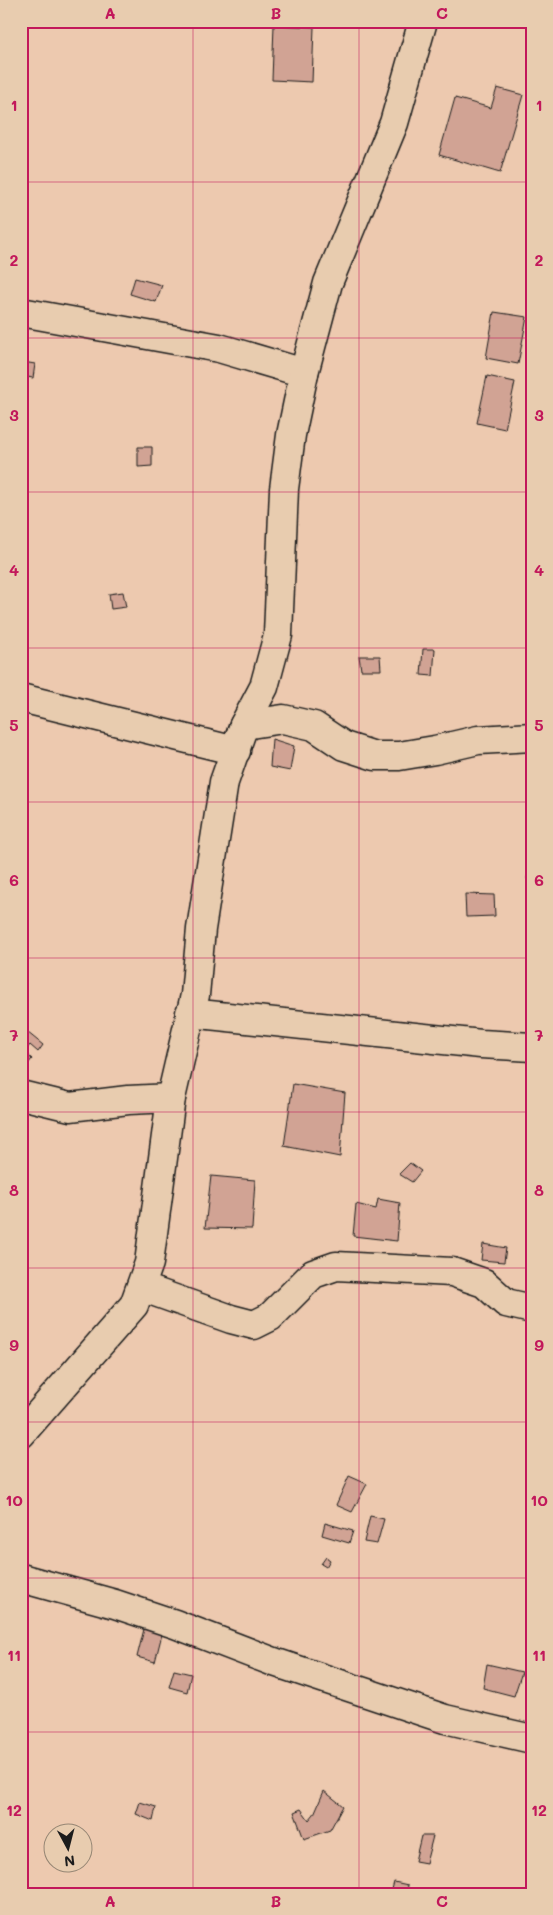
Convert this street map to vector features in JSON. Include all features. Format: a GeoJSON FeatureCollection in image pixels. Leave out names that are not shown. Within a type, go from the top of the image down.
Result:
{"type":"FeatureCollection","features":[{"type":"Feature","properties":{"kind":"street"},"geometry":{"type":"LineString","coordinates":[[21,1434],[134,1305],[149,1263],[171,1098],[195,995],[201,929],[224,782],[244,725],[264,687],[278,635],[284,489],[291,435],[304,372],[328,283],[394,123],[423,21]]}},
{"type":"Feature","properties":{"kind":"street"},"geometry":{"type":"LineString","coordinates":[[21,312],[219,348],[304,372]]}},
{"type":"Feature","properties":{"kind":"street"},"geometry":{"type":"LineString","coordinates":[[21,698],[236,751]]}},
{"type":"Feature","properties":{"kind":"street"},"geometry":{"type":"LineString","coordinates":[[244,725],[283,719],[307,724],[314,726],[344,746],[375,756],[408,755],[478,740],[532,737]]}},
{"type":"Feature","properties":{"kind":"street"},"geometry":{"type":"LineString","coordinates":[[190,1013],[481,1044],[532,1047]]}},
{"type":"Feature","properties":{"kind":"street"},"geometry":{"type":"LineString","coordinates":[[21,1095],[70,1107],[128,1100],[171,1098]]}},
{"type":"Feature","properties":{"kind":"street"},"geometry":{"type":"LineString","coordinates":[[140,1287],[231,1319],[254,1325],[270,1317],[313,1274],[336,1266],[452,1272],[484,1283],[506,1303],[532,1310]]}},
{"type":"Feature","properties":{"kind":"street"},"geometry":{"type":"LineString","coordinates":[[21,1578],[115,1604],[167,1621],[274,1662],[445,1719],[532,1739]]}},
{"type":"Feature","properties":{"kind":"building"},"geometry":{"type":"Polygon","coordinates":[[[274,25],[314,27],[312,82],[272,80],[274,25]]]}},
{"type":"Feature","properties":{"kind":"building"},"geometry":{"type":"Polygon","coordinates":[[[497,88],[523,95],[500,173],[439,155],[455,98],[491,108],[497,88]]]}},
{"type":"Feature","properties":{"kind":"building"},"geometry":{"type":"Polygon","coordinates":[[[135,278],[162,285],[156,302],[130,294],[135,278]]]}},
{"type":"Feature","properties":{"kind":"building"},"geometry":{"type":"Polygon","coordinates":[[[494,312],[527,317],[518,364],[486,358],[494,312]]]}},
{"type":"Feature","properties":{"kind":"building"},"geometry":{"type":"Polygon","coordinates":[[[23,362],[35,364],[33,378],[21,376],[23,362]]]}},
{"type":"Feature","properties":{"kind":"building"},"geometry":{"type":"Polygon","coordinates":[[[487,376],[515,382],[505,429],[477,423],[487,376]]]}},
{"type":"Feature","properties":{"kind":"building"},"geometry":{"type":"Polygon","coordinates":[[[138,447],[152,447],[152,466],[138,467],[138,447]]]}},
{"type":"Feature","properties":{"kind":"building"},"geometry":{"type":"Polygon","coordinates":[[[123,592],[126,607],[111,609],[109,594],[123,592]]]}},
{"type":"Feature","properties":{"kind":"building"},"geometry":{"type":"Polygon","coordinates":[[[423,649],[435,649],[433,676],[421,675],[423,649]]]}},
{"type":"Feature","properties":{"kind":"building"},"geometry":{"type":"Polygon","coordinates":[[[359,656],[380,656],[381,670],[361,670],[359,656]]]}},
{"type":"Feature","properties":{"kind":"building"},"geometry":{"type":"Polygon","coordinates":[[[272,739],[294,746],[290,771],[270,767],[272,739]]]}},
{"type":"Feature","properties":{"kind":"building"},"geometry":{"type":"Polygon","coordinates":[[[530,859],[532,860],[532,880],[527,879],[530,859]]]}},
{"type":"Feature","properties":{"kind":"building"},"geometry":{"type":"Polygon","coordinates":[[[465,894],[494,895],[495,916],[466,917],[465,894]]]}},
{"type":"Feature","properties":{"kind":"building"},"geometry":{"type":"Polygon","coordinates":[[[27,1032],[43,1045],[38,1052],[30,1045],[24,1052],[32,1059],[24,1069],[21,1065],[21,1037],[27,1032]]]}},
{"type":"Feature","properties":{"kind":"building"},"geometry":{"type":"Polygon","coordinates":[[[293,1084],[345,1093],[340,1157],[284,1146],[293,1084]]]}},
{"type":"Feature","properties":{"kind":"building"},"geometry":{"type":"Polygon","coordinates":[[[410,1163],[421,1171],[412,1182],[399,1174],[410,1163]]]}},
{"type":"Feature","properties":{"kind":"building"},"geometry":{"type":"Polygon","coordinates":[[[211,1176],[255,1180],[252,1229],[205,1228],[211,1176]]]}},
{"type":"Feature","properties":{"kind":"building"},"geometry":{"type":"Polygon","coordinates":[[[378,1199],[400,1203],[397,1241],[353,1236],[356,1204],[376,1209],[378,1199]]]}},
{"type":"Feature","properties":{"kind":"building"},"geometry":{"type":"Polygon","coordinates":[[[483,1244],[506,1248],[504,1262],[481,1260],[483,1244]]]}},
{"type":"Feature","properties":{"kind":"building"},"geometry":{"type":"Polygon","coordinates":[[[349,1476],[367,1484],[352,1512],[336,1505],[349,1476]]]}},
{"type":"Feature","properties":{"kind":"building"},"geometry":{"type":"Polygon","coordinates":[[[370,1516],[384,1519],[377,1544],[364,1542],[370,1516]]]}},
{"type":"Feature","properties":{"kind":"building"},"geometry":{"type":"Polygon","coordinates":[[[325,1523],[353,1531],[349,1543],[322,1535],[325,1523]]]}},
{"type":"Feature","properties":{"kind":"building"},"geometry":{"type":"Polygon","coordinates":[[[326,1557],[330,1560],[326,1567],[321,1564],[326,1557]]]}},
{"type":"Feature","properties":{"kind":"building"},"geometry":{"type":"Polygon","coordinates":[[[144,1629],[162,1634],[155,1662],[137,1657],[144,1629]]]}},
{"type":"Feature","properties":{"kind":"building"},"geometry":{"type":"Polygon","coordinates":[[[487,1664],[522,1672],[514,1696],[483,1688],[487,1664]]]}},
{"type":"Feature","properties":{"kind":"building"},"geometry":{"type":"Polygon","coordinates":[[[174,1670],[191,1674],[187,1692],[169,1687],[174,1670]]]}},
{"type":"Feature","properties":{"kind":"building"},"geometry":{"type":"Polygon","coordinates":[[[324,1791],[343,1806],[330,1830],[304,1839],[294,1812],[301,1809],[309,1820],[314,1814],[324,1791]]]}},
{"type":"Feature","properties":{"kind":"building"},"geometry":{"type":"Polygon","coordinates":[[[140,1802],[156,1807],[153,1821],[136,1814],[140,1802]]]}},
{"type":"Feature","properties":{"kind":"building"},"geometry":{"type":"Polygon","coordinates":[[[421,1836],[433,1836],[426,1863],[415,1861],[421,1836]]]}},
{"type":"Feature","properties":{"kind":"building"},"geometry":{"type":"Polygon","coordinates":[[[394,1882],[408,1885],[407,1894],[391,1893],[394,1882]]]}}]}
